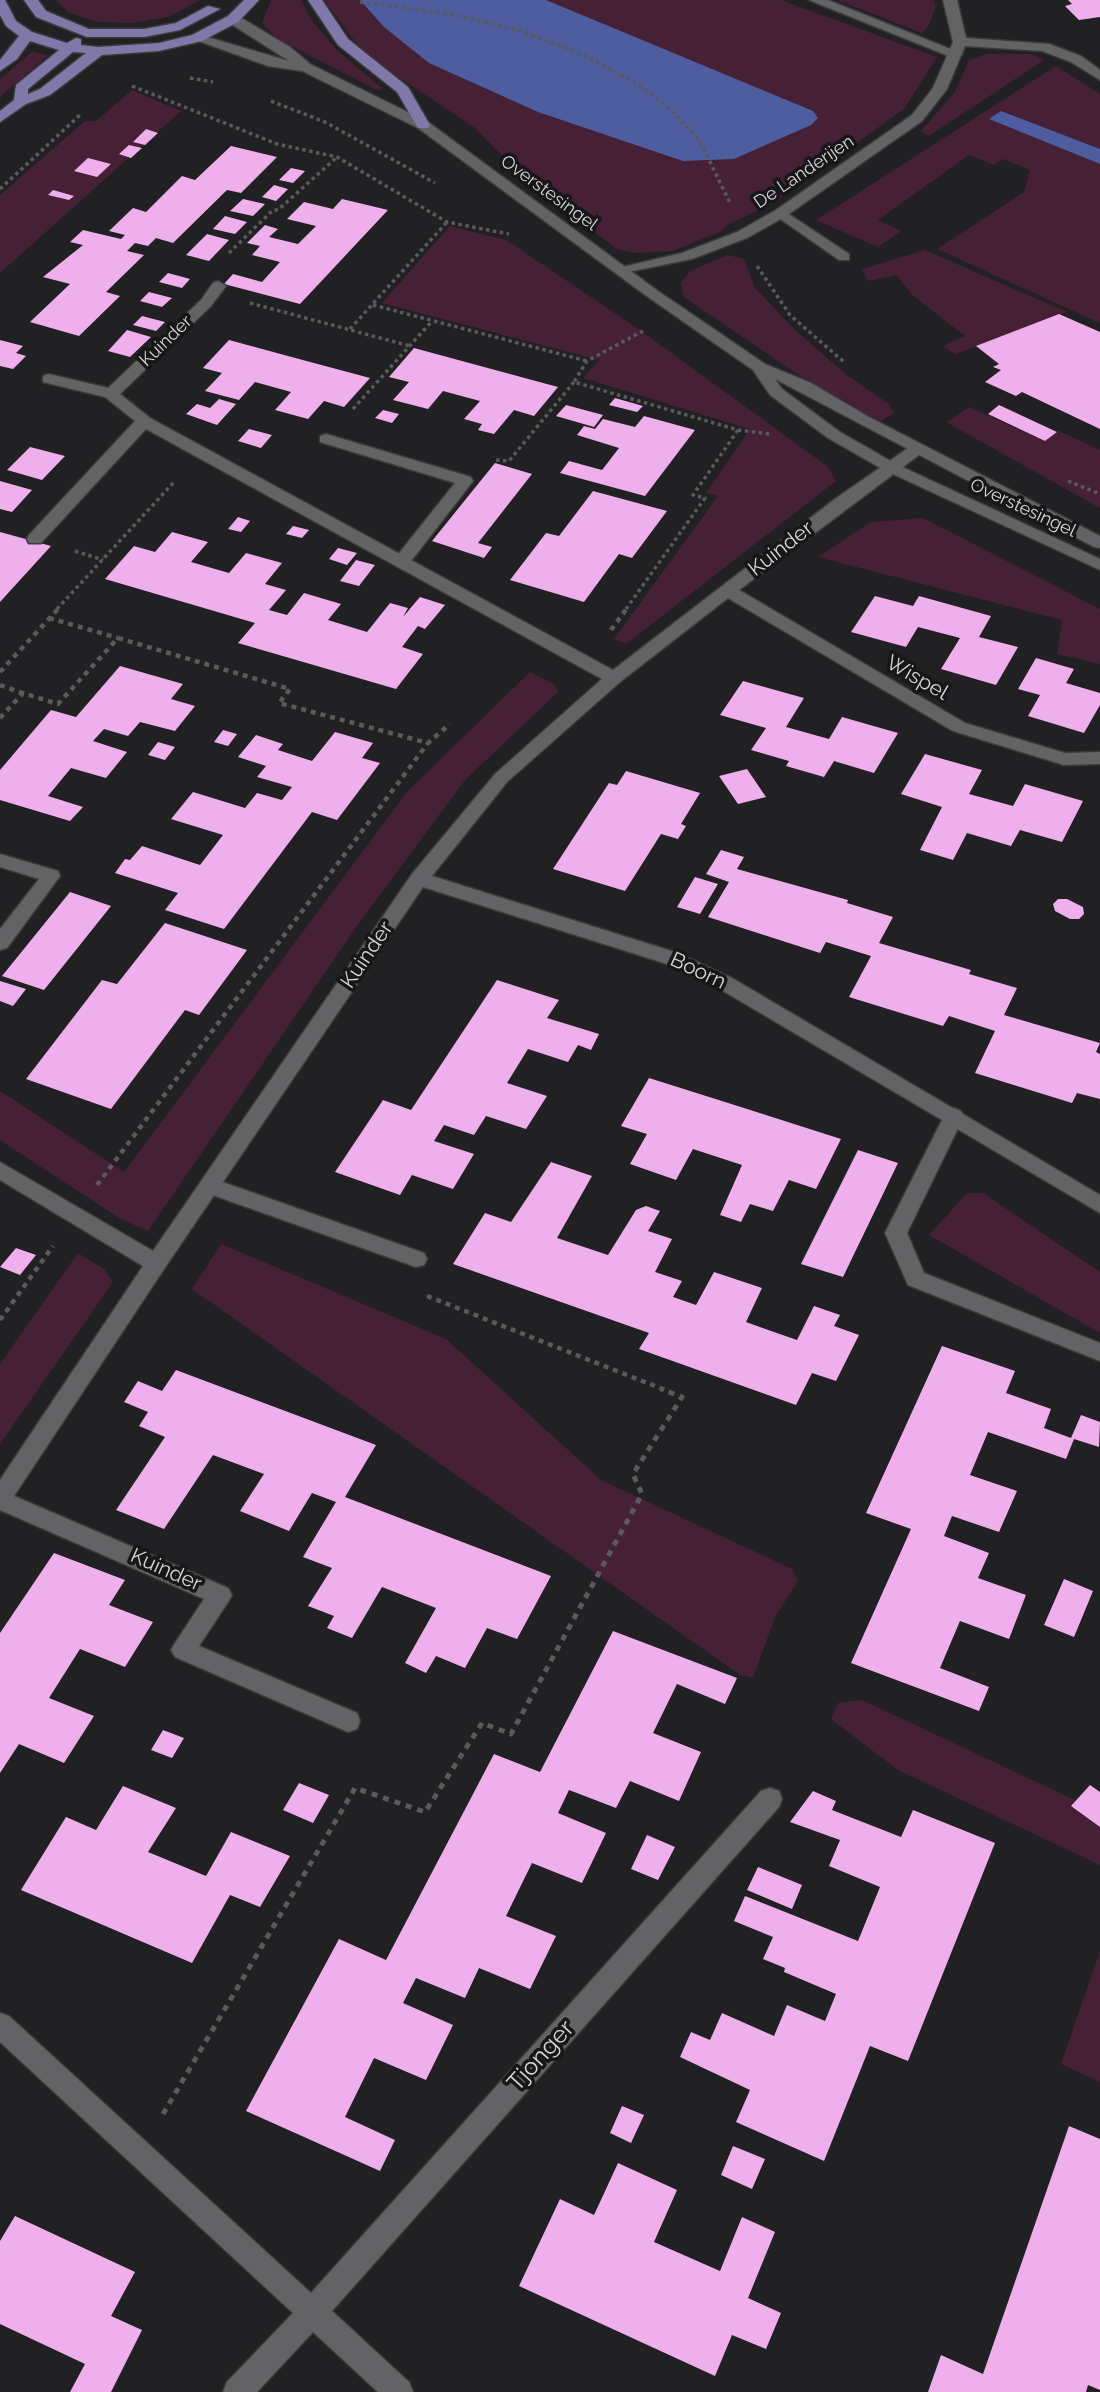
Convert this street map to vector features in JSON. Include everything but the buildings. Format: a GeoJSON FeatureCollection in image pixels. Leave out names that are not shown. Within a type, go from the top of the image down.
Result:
{"type":"FeatureCollection","features":[{"type":"Feature","properties":{"kind":"main road"},"geometry":{"type":"LineString","coordinates":[[32,0],[41,14],[59,24],[87,33],[144,33],[180,26],[216,4],[233,19]]}},
{"type":"Feature","properties":{"kind":"main road"},"geometry":{"type":"LineString","coordinates":[[0,3],[10,23],[27,35],[70,47],[98,51],[159,47],[197,38],[233,19],[252,0]]}},
{"type":"Feature","properties":{"kind":"main road"},"geometry":{"type":"LineString","coordinates":[[314,0],[343,42],[403,90],[423,125]]}},
{"type":"Feature","properties":{"kind":"main road"},"geometry":{"type":"LineString","coordinates":[[21,101],[21,88],[87,33]]}},
{"type":"Feature","properties":{"kind":"main road"},"geometry":{"type":"LineString","coordinates":[[0,67],[12,57],[27,35]]}},
{"type":"Feature","properties":{"kind":"main road"},"geometry":{"type":"LineString","coordinates":[[0,118],[21,101],[45,92],[98,51]]}},
{"type":"Feature","properties":{"kind":"street"},"geometry":{"type":"LineString","coordinates":[[816,0],[958,48],[1044,47],[1076,60],[1100,76]]}},
{"type":"Feature","properties":{"kind":"street"},"geometry":{"type":"LineString","coordinates":[[950,0],[958,48]]}},
{"type":"Feature","properties":{"kind":"street","name":"Overstesingel"},"geometry":{"type":"LineString","coordinates":[[233,19],[285,50],[305,67],[423,125],[759,367],[805,386],[917,449],[1100,543]]}},
{"type":"Feature","properties":{"kind":"street","name":"Overstesingel"},"geometry":{"type":"LineString","coordinates":[[197,38],[273,63],[305,67]]}},
{"type":"Feature","properties":{"kind":"street","name":"De Landerijen"},"geometry":{"type":"LineString","coordinates":[[623,271],[687,257],[742,235],[781,214],[917,118],[940,89],[958,48]]}},
{"type":"Feature","properties":{"kind":"street"},"geometry":{"type":"LineString","coordinates":[[781,214],[844,257]]}},
{"type":"Feature","properties":{"kind":"street","name":"Kuinder"},"geometry":{"type":"LineString","coordinates":[[111,394],[216,290]]}},
{"type":"Feature","properties":{"kind":"street","name":"Overstesingel"},"geometry":{"type":"LineString","coordinates":[[759,367],[776,392],[834,435],[890,467],[1100,565]]}},
{"type":"Feature","properties":{"kind":"street"},"geometry":{"type":"LineString","coordinates":[[49,379],[111,394],[144,421],[614,678]]}},
{"type":"Feature","properties":{"kind":"street"},"geometry":{"type":"LineString","coordinates":[[35,539],[144,421]]}},
{"type":"Feature","properties":{"kind":"street"},"geometry":{"type":"LineString","coordinates":[[326,439],[465,481],[402,561]]}},
{"type":"Feature","properties":{"kind":"street","name":"Kuinder"},"geometry":{"type":"LineString","coordinates":[[348,1721],[183,1650],[220,1595],[0,1499],[156,1263],[419,879],[502,778],[614,678],[917,449]]}},
{"type":"Feature","properties":{"kind":"street","name":"Wispel"},"geometry":{"type":"LineString","coordinates":[[728,591],[959,727],[1064,758],[1100,758]]}},
{"type":"Feature","properties":{"kind":"street"},"geometry":{"type":"LineString","coordinates":[[0,860],[51,876],[0,943]]}},
{"type":"Feature","properties":{"kind":"street","name":"Boorn"},"geometry":{"type":"LineString","coordinates":[[419,879],[671,958],[725,983],[954,1116],[1100,1205]]}},
{"type":"Feature","properties":{"kind":"street"},"geometry":{"type":"LineString","coordinates":[[954,1116],[896,1233],[916,1279],[1100,1352]]}},
{"type":"Feature","properties":{"kind":"street"},"geometry":{"type":"LineString","coordinates":[[0,1170],[156,1263]]}},
{"type":"Feature","properties":{"kind":"street"},"geometry":{"type":"LineString","coordinates":[[211,1186],[416,1259]]}},
{"type":"Feature","properties":{"kind":"street","name":"Tjonger"},"geometry":{"type":"LineString","coordinates":[[237,2392],[312,2313],[770,1800]]}},
{"type":"Feature","properties":{"kind":"street"},"geometry":{"type":"LineString","coordinates":[[0,2025],[400,2392]]}},
{"type":"Feature","properties":{"kind":"path"},"geometry":{"type":"LineString","coordinates":[[353,1],[456,15],[522,32],[586,56],[637,84],[672,111],[700,141],[718,173]]}},
{"type":"Feature","properties":{"kind":"path"},"geometry":{"type":"LineString","coordinates":[[184,77],[222,84]]}},
{"type":"Feature","properties":{"kind":"path"},"geometry":{"type":"LineString","coordinates":[[122,82],[277,144],[337,157],[447,222],[516,234],[506,225]]}},
{"type":"Feature","properties":{"kind":"path"},"geometry":{"type":"LineString","coordinates":[[260,97],[325,122],[436,183]]}},
{"type":"Feature","properties":{"kind":"path"},"geometry":{"type":"LineString","coordinates":[[0,189],[86,109]]}},
{"type":"Feature","properties":{"kind":"path"},"geometry":{"type":"LineString","coordinates":[[337,157],[278,210],[273,210],[201,282],[216,290],[411,346]]}},
{"type":"Feature","properties":{"kind":"path"},"geometry":{"type":"LineString","coordinates":[[349,329],[447,222]]}},
{"type":"Feature","properties":{"kind":"path"},"geometry":{"type":"LineString","coordinates":[[742,235],[761,273],[790,315],[851,367]]}},
{"type":"Feature","properties":{"kind":"path"},"geometry":{"type":"LineString","coordinates":[[373,305],[587,361]]}},
{"type":"Feature","properties":{"kind":"path"},"geometry":{"type":"LineString","coordinates":[[495,460],[509,461],[574,382],[587,361],[653,326]]}},
{"type":"Feature","properties":{"kind":"path"},"geometry":{"type":"LineString","coordinates":[[574,382],[738,430],[777,435]]}},
{"type":"Feature","properties":{"kind":"path"},"geometry":{"type":"LineString","coordinates":[[587,664],[705,499],[693,495],[738,430]]}},
{"type":"Feature","properties":{"kind":"path"},"geometry":{"type":"LineString","coordinates":[[0,672],[201,452]]}},
{"type":"Feature","properties":{"kind":"path"},"geometry":{"type":"LineString","coordinates":[[50,618],[290,689],[279,703],[428,743]]}},
{"type":"Feature","properties":{"kind":"path"},"geometry":{"type":"LineString","coordinates":[[0,685],[58,704],[118,638]]}},
{"type":"Feature","properties":{"kind":"path"},"geometry":{"type":"LineString","coordinates":[[0,718],[23,693]]}},
{"type":"Feature","properties":{"kind":"path"},"geometry":{"type":"LineString","coordinates":[[0,1320],[428,743],[450,724]]}},
{"type":"Feature","properties":{"kind":"path"},"geometry":{"type":"LineString","coordinates":[[139,2154],[355,1788],[425,1812],[482,1723],[511,1734],[642,1494],[633,1474],[682,1397],[395,1283],[416,1259]]}},
{"type":"Feature","properties":{"kind":"shaded area"},"geometry":{"type":"Polygon","coordinates":[[[56,0],[200,0],[168,17],[133,23],[99,22],[81,17],[68,12],[56,0]]]}},
{"type":"Feature","properties":{"kind":"shaded area"},"geometry":{"type":"Polygon","coordinates":[[[271,0],[301,0],[312,21],[338,51],[383,89],[377,90],[276,38],[262,23],[271,0]]]}},
{"type":"Feature","properties":{"kind":"shaded area"},"geometry":{"type":"Polygon","coordinates":[[[324,0],[781,0],[937,57],[904,109],[773,203],[727,225],[722,231],[673,251],[637,253],[619,250],[539,193],[475,128],[379,64],[356,43],[324,0]]]}},
{"type":"Feature","properties":{"kind":"shaded area"},"geometry":{"type":"Polygon","coordinates":[[[837,0],[934,0],[936,6],[929,25],[922,33],[837,0]]]}},
{"type":"Feature","properties":{"kind":"shaded area"},"geometry":{"type":"Polygon","coordinates":[[[32,52],[48,55],[0,97],[0,79],[32,52]]]}},
{"type":"Feature","properties":{"kind":"shaded area"},"geometry":{"type":"Polygon","coordinates":[[[986,54],[1032,54],[1044,60],[929,136],[921,131],[955,92],[969,60],[986,54]]]}},
{"type":"Feature","properties":{"kind":"shaded area"},"geometry":{"type":"Polygon","coordinates":[[[1056,66],[1100,94],[1100,149],[1001,111],[990,119],[1100,164],[1100,323],[937,249],[1024,192],[1030,170],[1003,159],[994,165],[969,155],[878,220],[901,231],[878,247],[816,220],[1056,66]]]}},
{"type":"Feature","properties":{"kind":"shaded area"},"geometry":{"type":"Polygon","coordinates":[[[132,90],[181,111],[0,273],[0,195],[85,121],[96,121],[132,90]]]}},
{"type":"Feature","properties":{"kind":"shaded area"},"geometry":{"type":"Polygon","coordinates":[[[450,226],[506,240],[637,328],[827,466],[836,481],[626,644],[614,639],[718,496],[706,493],[750,429],[583,378],[599,360],[382,303],[450,226]]]}},
{"type":"Feature","properties":{"kind":"shaded area"},"geometry":{"type":"Polygon","coordinates":[[[925,250],[1067,312],[955,354],[943,346],[965,336],[912,295],[896,275],[868,281],[862,269],[925,250]]]}},
{"type":"Feature","properties":{"kind":"shaded area"},"geometry":{"type":"Polygon","coordinates":[[[728,255],[744,259],[755,288],[797,332],[848,376],[889,404],[894,413],[880,422],[868,416],[794,372],[684,297],[681,283],[690,271],[728,255]]]}},
{"type":"Feature","properties":{"kind":"shaded area"},"geometry":{"type":"Polygon","coordinates":[[[970,407],[1044,441],[1059,431],[1100,450],[1100,508],[946,422],[970,407]]]}},
{"type":"Feature","properties":{"kind":"shaded area"},"geometry":{"type":"Polygon","coordinates":[[[923,518],[1100,609],[1100,664],[1057,654],[1062,620],[818,557],[871,522],[923,518]]]}},
{"type":"Feature","properties":{"kind":"shaded area"},"geometry":{"type":"Polygon","coordinates":[[[530,672],[554,684],[558,692],[465,780],[359,923],[148,1231],[119,1218],[0,1140],[0,1091],[124,1172],[407,792],[530,672]]]}},
{"type":"Feature","properties":{"kind":"shaded area"},"geometry":{"type":"Polygon","coordinates":[[[967,1193],[983,1193],[1100,1272],[1100,1333],[929,1235],[967,1193]]]}},
{"type":"Feature","properties":{"kind":"shaded area"},"geometry":{"type":"Polygon","coordinates":[[[221,1244],[446,1339],[601,1480],[792,1569],[798,1581],[775,1617],[753,1678],[740,1675],[192,1289],[221,1244]]]}},
{"type":"Feature","properties":{"kind":"shaded area"},"geometry":{"type":"Polygon","coordinates":[[[78,1253],[104,1269],[113,1282],[0,1444],[0,1364],[78,1253]]]}},
{"type":"Feature","properties":{"kind":"shaded area"},"geometry":{"type":"Polygon","coordinates":[[[862,1700],[1100,1812],[1100,1865],[898,1770],[831,1719],[838,1703],[862,1700]]]}},
{"type":"Feature","properties":{"kind":"shaded area"},"geometry":{"type":"Polygon","coordinates":[[[1100,1951],[1100,2082],[1061,2064],[1100,1951]]]}},
{"type":"Feature","properties":{"kind":"water"},"geometry":{"type":"Polygon","coordinates":[[[360,0],[546,0],[813,111],[818,118],[811,125],[734,159],[683,161],[538,112],[429,63],[384,27],[360,0]]]}},
{"type":"Feature","properties":{"kind":"water"},"geometry":{"type":"Polygon","coordinates":[[[1001,111],[1100,149],[1100,164],[989,119],[1001,111]]]}}]}
